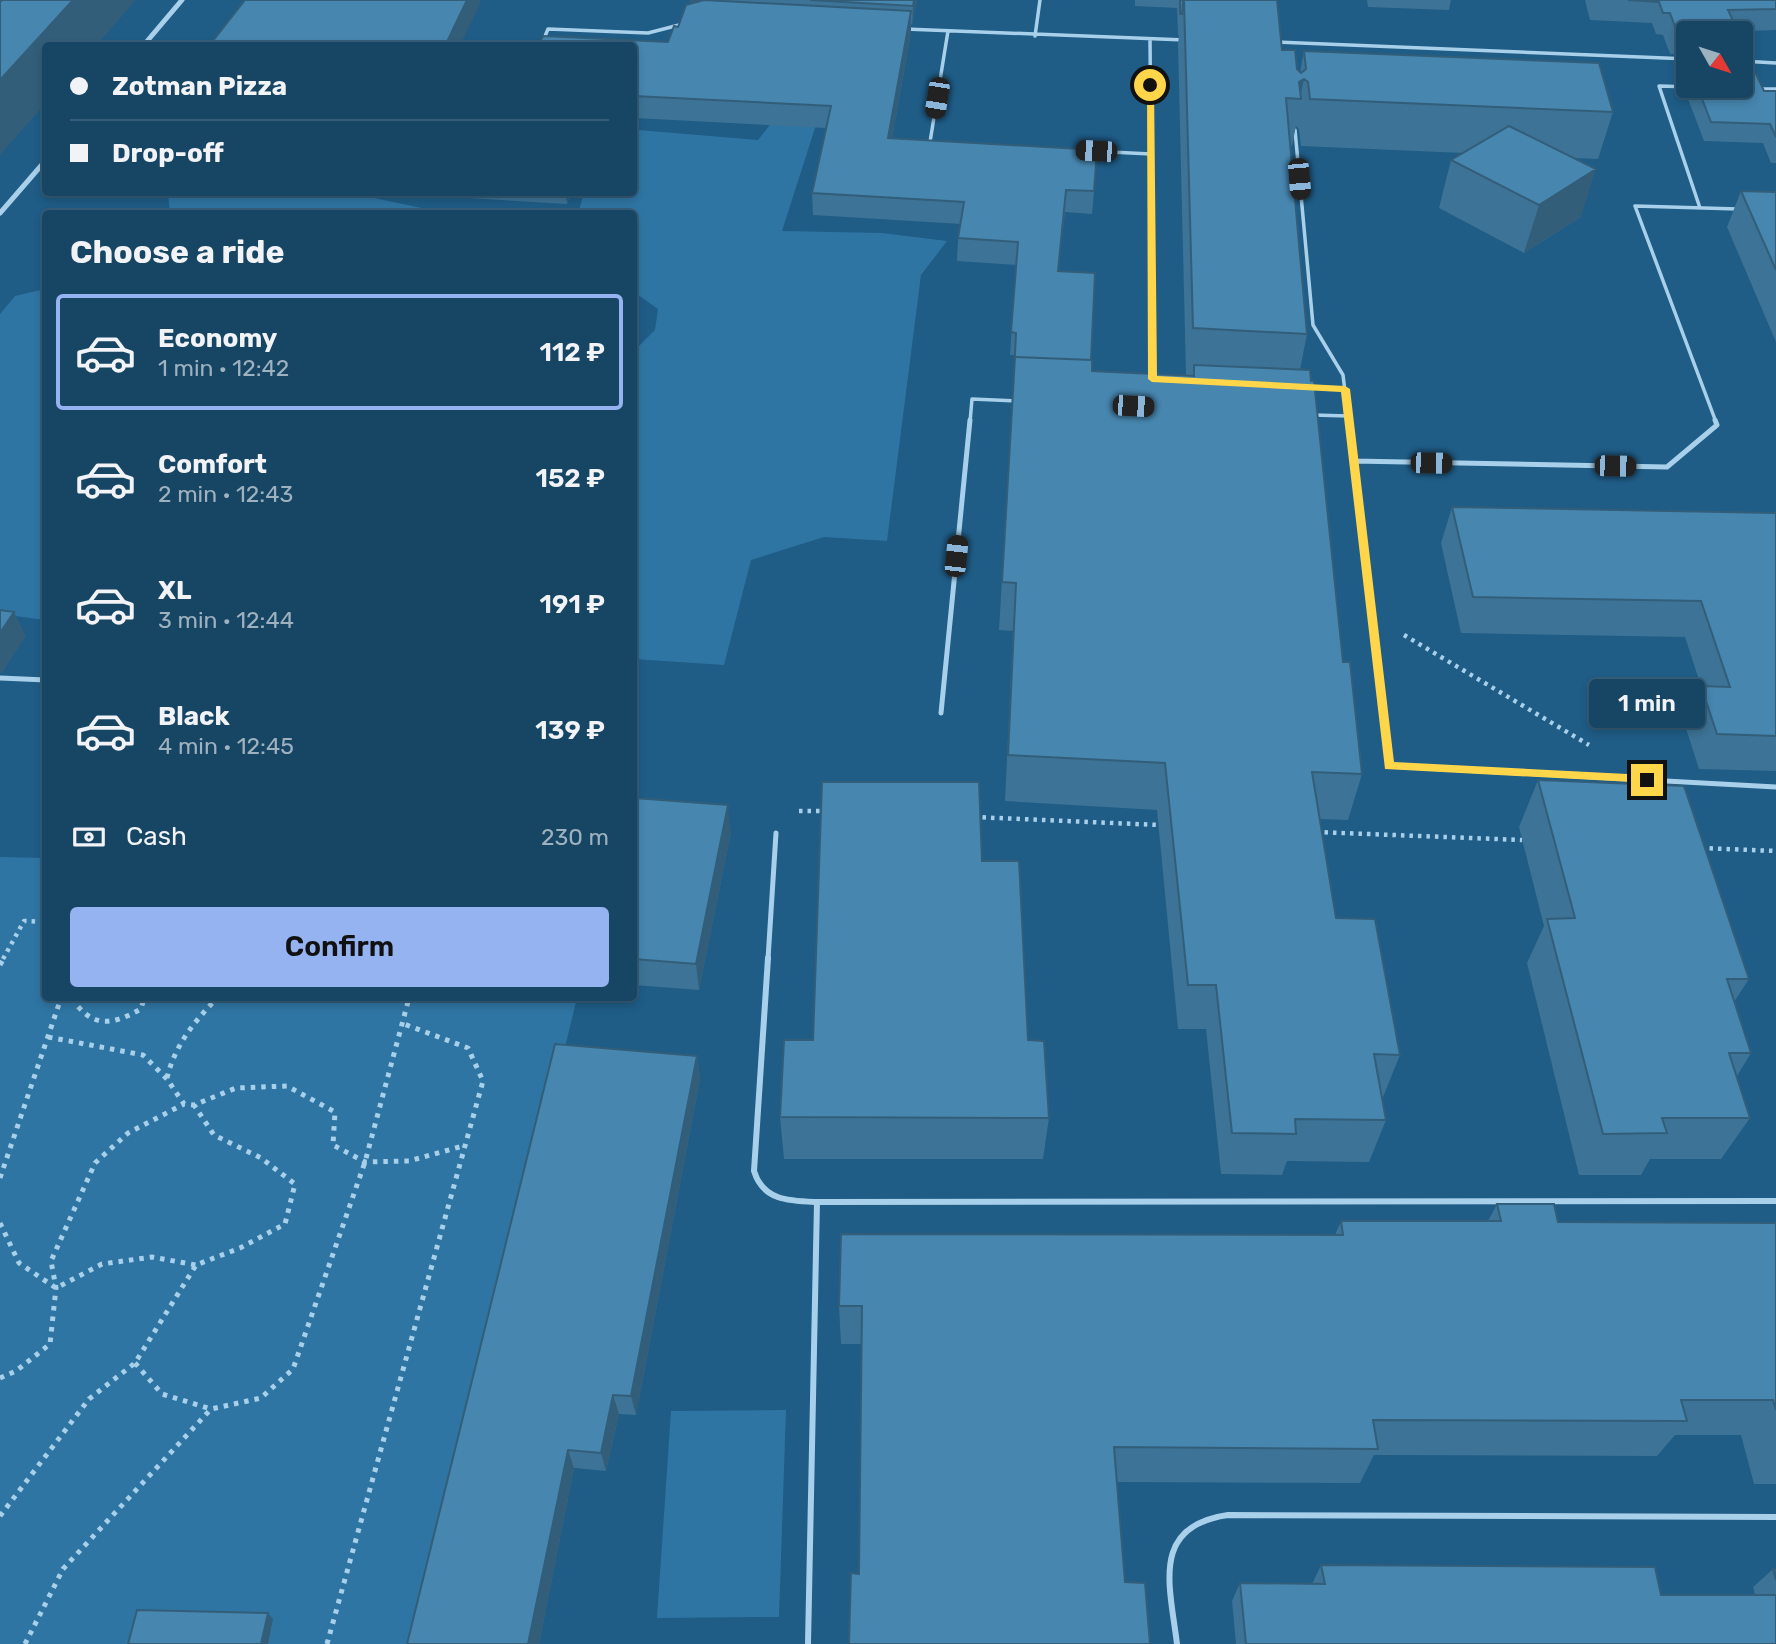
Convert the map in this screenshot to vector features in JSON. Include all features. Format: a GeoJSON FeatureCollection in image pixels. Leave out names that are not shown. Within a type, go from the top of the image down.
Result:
{"type":"FeatureCollection","features":[{"type":"Feature","properties":{"kind":"street"},"geometry":{"type":"LineString","coordinates":[[146,42],[182,0]]}},
{"type":"Feature","properties":{"kind":"street"},"geometry":{"type":"LineString","coordinates":[[0,213],[42,164]]}},
{"type":"Feature","properties":{"kind":"lane"},"geometry":{"type":"LineString","coordinates":[[1035,36],[1040,0]]}},
{"type":"Feature","properties":{"kind":"lane"},"geometry":{"type":"LineString","coordinates":[[543,42],[548,29],[648,33],[694,20]]}},
{"type":"Feature","properties":{"kind":"lane"},"geometry":{"type":"LineString","coordinates":[[894,28],[1035,36],[1191,40]]}},
{"type":"Feature","properties":{"kind":"lane"},"geometry":{"type":"LineString","coordinates":[[944,143],[930,142],[948,31]]}},
{"type":"Feature","properties":{"kind":"lane"},"geometry":{"type":"LineString","coordinates":[[1150,39],[1152,379],[1166,380]]}},
{"type":"Feature","properties":{"kind":"lane"},"geometry":{"type":"LineString","coordinates":[[1273,42],[1676,58]]}},
{"type":"Feature","properties":{"kind":"lane"},"geometry":{"type":"LineString","coordinates":[[1287,43],[1288,55]]}},
{"type":"Feature","properties":{"kind":"lane"},"geometry":{"type":"LineString","coordinates":[[1754,61],[1776,62]]}},
{"type":"Feature","properties":{"kind":"lane"},"geometry":{"type":"LineString","coordinates":[[1676,86],[1659,86],[1700,208]]}},
{"type":"Feature","properties":{"kind":"lane"},"geometry":{"type":"LineString","coordinates":[[1754,89],[1776,89]]}},
{"type":"Feature","properties":{"kind":"lane"},"geometry":{"type":"LineString","coordinates":[[1295,130],[1313,326],[1343,375],[1389,766],[1776,787]]}},
{"type":"Feature","properties":{"kind":"lane"},"geometry":{"type":"LineString","coordinates":[[1082,150],[1151,154]]}},
{"type":"Feature","properties":{"kind":"lane"},"geometry":{"type":"LineString","coordinates":[[1353,461],[1667,467],[1717,425],[1634,206],[1751,209]]}},
{"type":"Feature","properties":{"kind":"lane"},"geometry":{"type":"LineString","coordinates":[[1304,387],[1345,389]]}},
{"type":"Feature","properties":{"kind":"lane"},"geometry":{"type":"LineString","coordinates":[[941,713],[972,399],[1027,401]]}},
{"type":"Feature","properties":{"kind":"lane"},"geometry":{"type":"LineString","coordinates":[[1306,414],[1348,416]]}},
{"type":"Feature","properties":{"kind":"lane"},"geometry":{"type":"LineString","coordinates":[[0,678],[42,680]]}},
{"type":"Feature","properties":{"kind":"lane"},"geometry":{"type":"LineString","coordinates":[[776,833],[754,1171],[755,1182],[763,1192],[774,1198],[817,1202],[1776,1201]]}},
{"type":"Feature","properties":{"kind":"lane"},"geometry":{"type":"LineString","coordinates":[[807,1644],[817,1202]]}},
{"type":"Feature","properties":{"kind":"lane"},"geometry":{"type":"LineString","coordinates":[[1177,1644],[1170,1570],[1175,1548],[1184,1531],[1204,1519],[1228,1515],[1776,1517]]}},
{"type":"Feature","properties":{"kind":"path"},"geometry":{"type":"LineString","coordinates":[[1372,616],[1599,751]]}},
{"type":"Feature","properties":{"kind":"path"},"geometry":{"type":"LineString","coordinates":[[776,833],[784,816],[794,811],[834,812]]}},
{"type":"Feature","properties":{"kind":"path"},"geometry":{"type":"LineString","coordinates":[[960,817],[1159,825]]}},
{"type":"Feature","properties":{"kind":"path"},"geometry":{"type":"LineString","coordinates":[[1314,831],[1522,840]]}},
{"type":"Feature","properties":{"kind":"path"},"geometry":{"type":"LineString","coordinates":[[1689,847],[1776,851]]}},
{"type":"Feature","properties":{"kind":"path"},"geometry":{"type":"LineString","coordinates":[[0,964],[24,921],[42,922]]}},
{"type":"Feature","properties":{"kind":"path"},"geometry":{"type":"LineString","coordinates":[[0,1178],[60,1001]]}},
{"type":"Feature","properties":{"kind":"path"},"geometry":{"type":"LineString","coordinates":[[74,1001],[83,1013],[98,1023],[121,1021],[141,1009],[143,1001]]}},
{"type":"Feature","properties":{"kind":"path"},"geometry":{"type":"LineString","coordinates":[[167,1079],[171,1061],[189,1028],[213,1001]]}},
{"type":"Feature","properties":{"kind":"path"},"geometry":{"type":"LineString","coordinates":[[135,1363],[162,1394],[211,1409],[261,1398],[293,1369],[365,1162],[408,1001]]}},
{"type":"Feature","properties":{"kind":"path"},"geometry":{"type":"LineString","coordinates":[[327,1644],[483,1081],[468,1048],[404,1024]]}},
{"type":"Feature","properties":{"kind":"path"},"geometry":{"type":"LineString","coordinates":[[48,1037],[143,1055],[167,1079],[184,1104]]}},
{"type":"Feature","properties":{"kind":"path"},"geometry":{"type":"LineString","coordinates":[[0,1378],[16,1371],[50,1344],[56,1288],[51,1261],[95,1163],[128,1133],[184,1104],[194,1105],[236,1088],[287,1086],[335,1112],[333,1145],[365,1162],[409,1161],[464,1146]]}},
{"type":"Feature","properties":{"kind":"path"},"geometry":{"type":"LineString","coordinates":[[56,1288],[102,1264],[152,1258],[196,1265],[240,1248],[285,1224],[295,1184],[261,1158],[214,1135],[194,1105]]}},
{"type":"Feature","properties":{"kind":"path"},"geometry":{"type":"LineString","coordinates":[[0,1223],[19,1263],[56,1288]]}},
{"type":"Feature","properties":{"kind":"path"},"geometry":{"type":"LineString","coordinates":[[0,1516],[89,1399],[135,1363],[196,1265]]}},
{"type":"Feature","properties":{"kind":"path"},"geometry":{"type":"LineString","coordinates":[[25,1644],[63,1569],[211,1409]]}},
{"type":"Feature","properties":{"kind":"shaded area"},"geometry":{"type":"Polygon","coordinates":[[[776,117],[816,125],[782,231],[882,233],[947,241],[921,275],[887,541],[824,537],[751,560],[724,665],[637,659],[637,348],[655,330],[658,309],[637,294],[637,210],[579,210],[583,196],[637,196],[638,130],[758,140],[776,117]]]}},
{"type":"Feature","properties":{"kind":"shaded area"},"geometry":{"type":"Polygon","coordinates":[[[168,196],[365,196],[431,210],[170,210],[168,196]]]}},
{"type":"Feature","properties":{"kind":"shaded area"},"geometry":{"type":"Polygon","coordinates":[[[42,290],[42,620],[0,614],[0,314],[15,296],[42,290]]]}},
{"type":"Feature","properties":{"kind":"shaded area"},"geometry":{"type":"Polygon","coordinates":[[[0,857],[42,858],[42,1001],[576,1001],[419,1644],[0,1644],[0,857]]]}},
{"type":"Feature","properties":{"kind":"shaded area"},"geometry":{"type":"Polygon","coordinates":[[[786,1410],[779,1617],[657,1618],[671,1411],[786,1410]]]}},
{"type":"Feature","properties":{"kind":"building"},"geometry":{"type":"Polygon","coordinates":[[[73,0],[0,80],[0,2],[73,0]]]}},
{"type":"Feature","properties":{"kind":"building"},"geometry":{"type":"Polygon","coordinates":[[[245,0],[467,0],[447,42],[212,42],[245,0]]]}},
{"type":"Feature","properties":{"kind":"building"},"geometry":{"type":"Polygon","coordinates":[[[704,0],[911,11],[888,138],[1097,150],[1094,191],[1066,190],[1058,271],[1095,273],[1091,360],[1015,357],[1014,374],[1016,333],[1011,332],[1018,242],[958,238],[964,202],[812,193],[831,106],[637,96],[637,42],[540,42],[543,36],[668,42],[674,26],[678,27],[686,5],[704,0]]]}},
{"type":"Feature","properties":{"kind":"building"},"geometry":{"type":"Polygon","coordinates":[[[810,0],[914,0],[913,6],[810,0]]]}},
{"type":"Feature","properties":{"kind":"building"},"geometry":{"type":"Polygon","coordinates":[[[1180,0],[1183,0],[1182,14],[1180,14],[1180,0]]]}},
{"type":"Feature","properties":{"kind":"building"},"geometry":{"type":"Polygon","coordinates":[[[1184,0],[1277,0],[1282,50],[1295,50],[1297,69],[1301,73],[1306,69],[1304,51],[1599,63],[1613,112],[1310,99],[1308,82],[1304,79],[1299,82],[1301,99],[1286,98],[1307,334],[1193,328],[1184,0]]]}},
{"type":"Feature","properties":{"kind":"building"},"geometry":{"type":"Polygon","coordinates":[[[1628,0],[1776,0],[1776,9],[1728,10],[1733,21],[1676,21],[1676,29],[1670,13],[1663,13],[1659,2],[1628,0]]]}},
{"type":"Feature","properties":{"kind":"building"},"geometry":{"type":"Polygon","coordinates":[[[1754,74],[1764,91],[1776,91],[1776,137],[1770,124],[1711,122],[1702,98],[1754,98],[1754,74]]]}},
{"type":"Feature","properties":{"kind":"building"},"geometry":{"type":"Polygon","coordinates":[[[1509,126],[1596,169],[1539,205],[1451,160],[1509,126]]]}},
{"type":"Feature","properties":{"kind":"building"},"geometry":{"type":"Polygon","coordinates":[[[1741,191],[1776,192],[1776,270],[1741,191]]]}},
{"type":"Feature","properties":{"kind":"building"},"geometry":{"type":"Polygon","coordinates":[[[1015,357],[1092,360],[1092,371],[1194,376],[1194,365],[1310,370],[1311,381],[1314,381],[1343,662],[1350,662],[1362,774],[1312,772],[1336,918],[1375,919],[1400,1055],[1374,1054],[1386,1120],[1295,1119],[1296,1134],[1232,1133],[1216,985],[1188,985],[1165,763],[1008,755],[1016,583],[1002,582],[1015,357]]]}},
{"type":"Feature","properties":{"kind":"building"},"geometry":{"type":"Polygon","coordinates":[[[1452,507],[1776,513],[1776,736],[1717,734],[1701,686],[1730,687],[1701,601],[1473,597],[1452,507]]]}},
{"type":"Feature","properties":{"kind":"building"},"geometry":{"type":"Polygon","coordinates":[[[0,610],[14,612],[0,633],[0,610]]]}},
{"type":"Feature","properties":{"kind":"building"},"geometry":{"type":"Polygon","coordinates":[[[1538,780],[1684,786],[1749,979],[1727,979],[1751,1053],[1729,1053],[1750,1118],[1662,1118],[1667,1133],[1603,1134],[1547,919],[1575,918],[1538,780]]]}},
{"type":"Feature","properties":{"kind":"building"},"geometry":{"type":"Polygon","coordinates":[[[822,782],[979,782],[982,861],[1019,861],[1028,1040],[1044,1041],[1049,1118],[780,1117],[784,1040],[813,1040],[822,782]]]}},
{"type":"Feature","properties":{"kind":"building"},"geometry":{"type":"Polygon","coordinates":[[[637,798],[728,805],[696,964],[637,959],[637,798]]]}},
{"type":"Feature","properties":{"kind":"building"},"geometry":{"type":"Polygon","coordinates":[[[555,1044],[697,1056],[631,1396],[613,1395],[601,1453],[568,1450],[528,1644],[407,1644],[555,1044]]]}},
{"type":"Feature","properties":{"kind":"building"},"geometry":{"type":"Polygon","coordinates":[[[1497,1204],[1554,1204],[1558,1222],[1776,1223],[1776,1410],[1773,1400],[1681,1400],[1687,1421],[1373,1420],[1378,1449],[1114,1447],[1125,1582],[1145,1583],[1150,1644],[849,1644],[851,1573],[859,1574],[862,1306],[839,1306],[841,1234],[1343,1235],[1341,1221],[1501,1221],[1497,1204]]]}},
{"type":"Feature","properties":{"kind":"building"},"geometry":{"type":"Polygon","coordinates":[[[1321,1565],[1655,1567],[1661,1595],[1776,1595],[1776,1644],[1246,1644],[1240,1583],[1325,1584],[1321,1565]]]}},
{"type":"Feature","properties":{"kind":"building"},"geometry":{"type":"Polygon","coordinates":[[[137,1610],[268,1613],[261,1644],[128,1644],[137,1610]]]}},
{"type":"Feature","properties":{"kind":"route"},"geometry":{"type":"LineString","coordinates":[[1150,85],[1152,379],[1345,389],[1389,766],[1647,780]]}}]}
